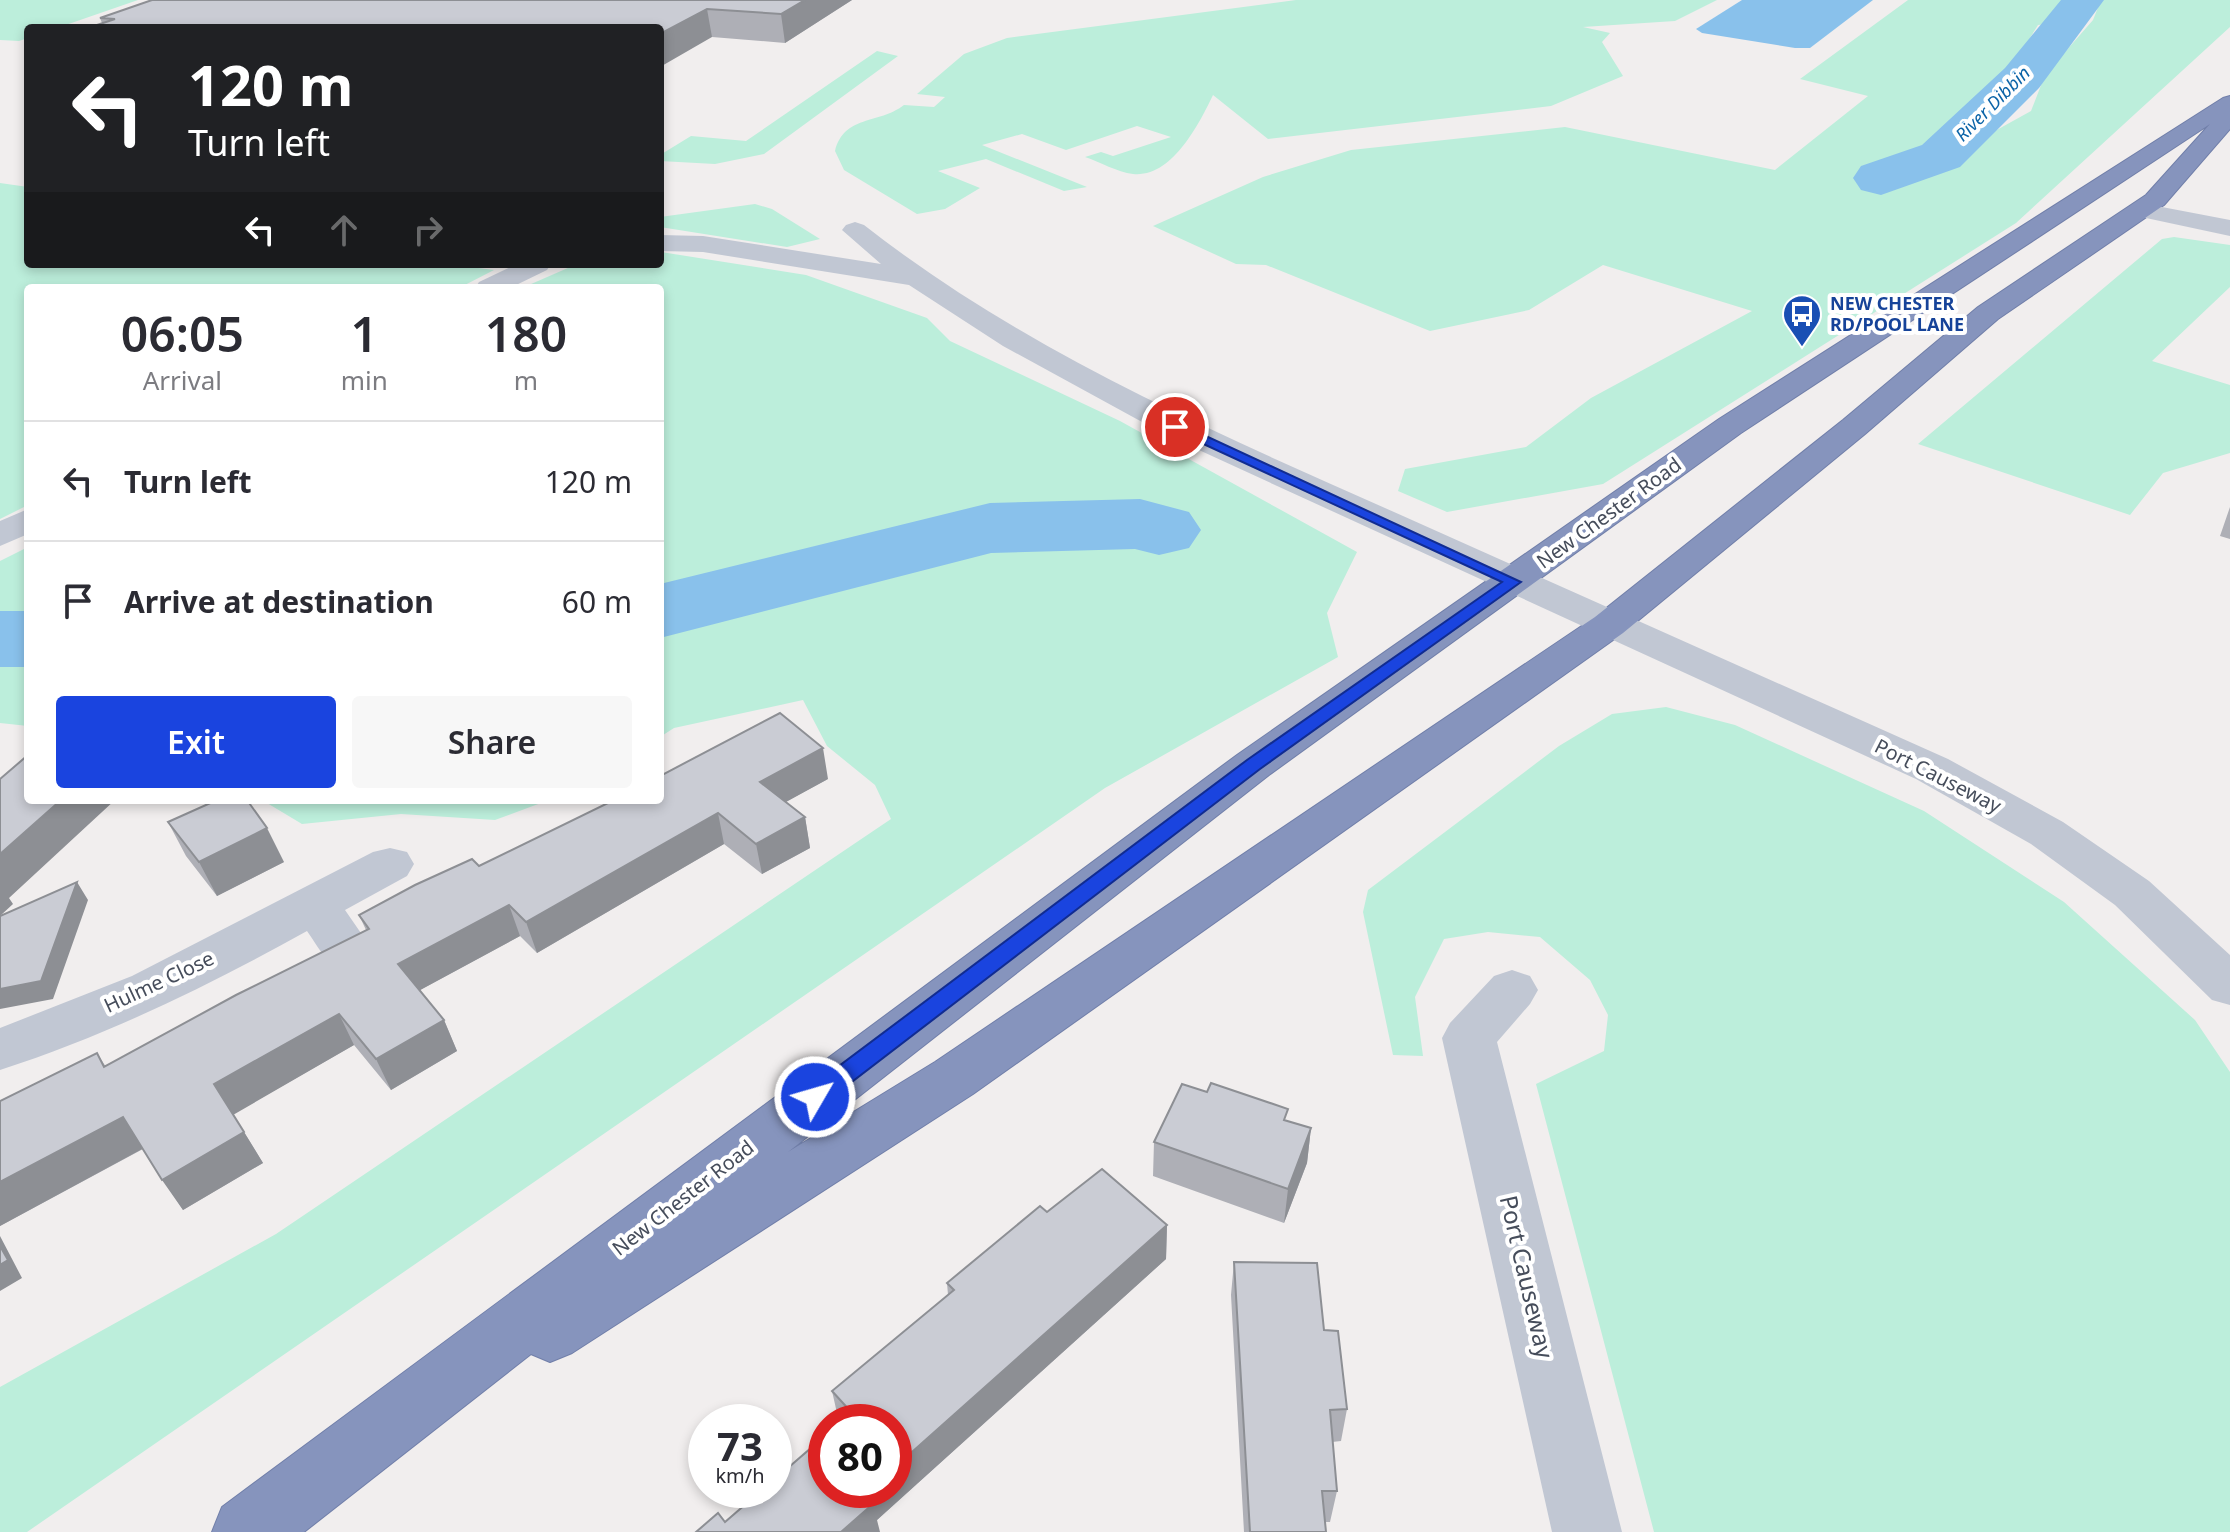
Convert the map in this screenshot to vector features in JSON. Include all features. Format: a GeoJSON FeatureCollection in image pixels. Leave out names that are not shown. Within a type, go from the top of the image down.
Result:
{"type":"FeatureCollection","features":[{"type":"Feature","properties":{"kind":"highway","name":"New Chester Road"},"geometry":{"type":"LineString","coordinates":[[247,1532],[1253,765],[1730,426],[2230,102]]}},
{"type":"Feature","properties":{"kind":"highway","name":"New Chester Road"},"geometry":{"type":"LineString","coordinates":[[321,1476],[954,1078],[1609,625],[1854,427],[1988,313],[2148,205],[2230,116]]}},
{"type":"Feature","properties":{"kind":"highway"},"geometry":{"type":"LineString","coordinates":[[2093,193],[2148,205]]}},
{"type":"Feature","properties":{"kind":"street"},"geometry":{"type":"LineString","coordinates":[[2148,205],[2230,218]]}},
{"type":"Feature","properties":{"kind":"street"},"geometry":{"type":"LineString","coordinates":[[2148,205],[2230,228]]}},
{"type":"Feature","properties":{"kind":"street","name":"Port Causeway"},"geometry":{"type":"LineString","coordinates":[[855,230],[919,278],[1013,340],[1175,427],[1932,769],[2047,833],[2132,893],[2230,986]]}},
{"type":"Feature","properties":{"kind":"street"},"geometry":{"type":"LineString","coordinates":[[664,243],[703,244],[919,278]]}},
{"type":"Feature","properties":{"kind":"street"},"geometry":{"type":"LineString","coordinates":[[497,284],[530,268]]}},
{"type":"Feature","properties":{"kind":"street"},"geometry":{"type":"LineString","coordinates":[[0,535],[24,522]]}},
{"type":"Feature","properties":{"kind":"street","name":"Hulme Close"},"geometry":{"type":"LineString","coordinates":[[0,1049],[38,1037],[165,982],[390,864]]}},
{"type":"Feature","properties":{"kind":"street"},"geometry":{"type":"LineString","coordinates":[[314,905],[349,952]]}},
{"type":"Feature","properties":{"kind":"street","name":"Port Causeway"},"geometry":{"type":"LineString","coordinates":[[1512,990],[1469,1038],[1587,1532]]}},
{"type":"Feature","properties":{"kind":"green space"},"geometry":{"type":"Polygon","coordinates":[[[0,0],[138,0],[69,24],[24,24],[24,39],[0,40],[0,0]]]}},
{"type":"Feature","properties":{"kind":"green space"},"geometry":{"type":"Polygon","coordinates":[[[1296,0],[1717,0],[1675,21],[1583,27],[1610,33],[1602,42],[1623,76],[1551,106],[1268,139],[1213,95],[1192,134],[1172,158],[1147,173],[1133,174],[1085,157],[1101,152],[1113,156],[1171,137],[1137,126],[1066,150],[1022,134],[982,145],[1087,187],[1064,191],[986,159],[938,171],[980,188],[945,209],[917,214],[844,170],[835,151],[840,139],[854,125],[904,105],[934,107],[945,97],[917,94],[964,54],[1007,38],[1296,0]]]}},
{"type":"Feature","properties":{"kind":"green space"},"geometry":{"type":"Polygon","coordinates":[[[1908,0],[2067,0],[2047,24],[2038,25],[2006,76],[1930,148],[1871,173],[1935,173],[1975,142],[2031,111],[2045,75],[2093,20],[2101,0],[2230,0],[2230,27],[2016,223],[1603,484],[1447,512],[1398,491],[1405,469],[1526,447],[1591,398],[1752,311],[1603,265],[1529,310],[1430,331],[1266,265],[1236,264],[1153,226],[1263,177],[1351,150],[1565,127],[1775,170],[1868,96],[1800,79],[1908,0]]]}},
{"type":"Feature","properties":{"kind":"green space"},"geometry":{"type":"Polygon","coordinates":[[[877,51],[898,56],[764,154],[715,164],[664,161],[664,153],[691,136],[746,141],[877,51]]]}},
{"type":"Feature","properties":{"kind":"green space"},"geometry":{"type":"Polygon","coordinates":[[[0,183],[24,186],[24,268],[494,270],[467,284],[24,284],[24,507],[0,519],[0,183]]]}},
{"type":"Feature","properties":{"kind":"green space"},"geometry":{"type":"Polygon","coordinates":[[[755,204],[772,209],[820,239],[787,247],[664,228],[664,216],[755,204]]]}},
{"type":"Feature","properties":{"kind":"green space"},"geometry":{"type":"Polygon","coordinates":[[[2174,237],[2230,245],[2230,287],[2152,361],[2230,385],[2230,453],[2163,473],[2130,515],[1918,444],[2162,239],[2174,237]]]}},
{"type":"Feature","properties":{"kind":"green space"},"geometry":{"type":"Polygon","coordinates":[[[664,252],[806,275],[927,318],[950,341],[1120,421],[1357,552],[1327,613],[1338,657],[1105,788],[27,1532],[0,1532],[0,1387],[276,1234],[891,819],[875,785],[827,746],[803,700],[674,728],[664,734],[664,284],[531,284],[568,268],[664,268],[664,252]]]}},
{"type":"Feature","properties":{"kind":"green space"},"geometry":{"type":"Polygon","coordinates":[[[24,549],[24,726],[0,723],[0,561],[24,549]]]}},
{"type":"Feature","properties":{"kind":"green space"},"geometry":{"type":"Polygon","coordinates":[[[1666,707],[1735,725],[1924,811],[2064,902],[2195,1020],[2230,1072],[2230,1532],[1654,1532],[1536,1084],[1604,1051],[1608,1015],[1590,980],[1540,937],[1488,932],[1444,939],[1415,997],[1423,1056],[1393,1055],[1363,912],[1368,890],[1559,746],[1612,714],[1666,707]]]}},
{"type":"Feature","properties":{"kind":"green space"},"geometry":{"type":"Polygon","coordinates":[[[269,804],[538,804],[495,820],[401,814],[302,824],[269,804]]]}},
{"type":"Feature","properties":{"kind":"water"},"geometry":{"type":"Polygon","coordinates":[[[1742,0],[1873,0],[1810,48],[1702,33],[1696,29],[1742,0]]]}},
{"type":"Feature","properties":{"kind":"building"},"geometry":{"type":"Polygon","coordinates":[[[152,0],[805,0],[781,14],[707,9],[664,32],[664,24],[100,24],[115,19],[100,18],[152,0]]]}},
{"type":"Feature","properties":{"kind":"building"},"geometry":{"type":"Polygon","coordinates":[[[780,713],[823,748],[760,782],[805,817],[756,844],[718,813],[526,922],[509,905],[398,964],[444,1020],[376,1059],[339,1014],[214,1084],[244,1132],[162,1180],[123,1117],[0,1182],[0,1101],[97,1053],[104,1067],[236,995],[369,929],[359,915],[472,859],[479,866],[606,804],[664,804],[664,774],[780,713]]]}},
{"type":"Feature","properties":{"kind":"building"},"geometry":{"type":"Polygon","coordinates":[[[24,758],[24,804],[56,804],[0,854],[0,779],[24,758]]]}},
{"type":"Feature","properties":{"kind":"building"},"geometry":{"type":"Polygon","coordinates":[[[208,804],[250,804],[267,828],[199,862],[168,822],[208,804]]]}},
{"type":"Feature","properties":{"kind":"building"},"geometry":{"type":"Polygon","coordinates":[[[77,882],[41,981],[0,989],[0,916],[77,882]]]}},
{"type":"Feature","properties":{"kind":"building"},"geometry":{"type":"Polygon","coordinates":[[[1211,1083],[1288,1109],[1284,1120],[1311,1128],[1288,1189],[1154,1142],[1182,1084],[1207,1092],[1211,1083]]]}},
{"type":"Feature","properties":{"kind":"building"},"geometry":{"type":"Polygon","coordinates":[[[1102,1169],[1167,1225],[912,1452],[912,1404],[844,1404],[832,1391],[954,1290],[947,1283],[1040,1206],[1047,1212],[1102,1169]]]}},
{"type":"Feature","properties":{"kind":"building"},"geometry":{"type":"Polygon","coordinates":[[[0,1246],[8,1260],[0,1265],[0,1246]]]}},
{"type":"Feature","properties":{"kind":"building"},"geometry":{"type":"Polygon","coordinates":[[[1234,1262],[1317,1263],[1324,1330],[1338,1331],[1347,1409],[1330,1410],[1337,1491],[1322,1491],[1326,1532],[1250,1532],[1234,1262]]]}},
{"type":"Feature","properties":{"kind":"building"},"geometry":{"type":"Polygon","coordinates":[[[808,1451],[808,1508],[868,1508],[841,1532],[696,1532],[718,1513],[725,1522],[741,1508],[792,1508],[792,1464],[808,1451]]]}},
{"type":"Feature","properties":{"kind":"waterway","name":"River Dibbin"},"geometry":{"type":"LineString","coordinates":[[1881,178],[1941,156],[2022,78],[2083,0]]}},
{"type":"Feature","properties":{"kind":"waterway"},"geometry":{"type":"LineString","coordinates":[[664,610],[990,528],[1140,524],[1159,530]]}},
{"type":"Feature","properties":{"kind":"waterway"},"geometry":{"type":"LineString","coordinates":[[0,639],[24,639]]}},
{"type":"Feature","properties":{"kind":"place","name":"NEW CHESTER RD/POOL LANE"},"geometry":{"type":"Point","coordinates":[1802,348]}},
{"type":"Feature","properties":{"kind":"route"},"geometry":{"type":"LineString","coordinates":[[815,1097],[1253,765],[1513,582],[1328,494],[1175,427]]}}]}
